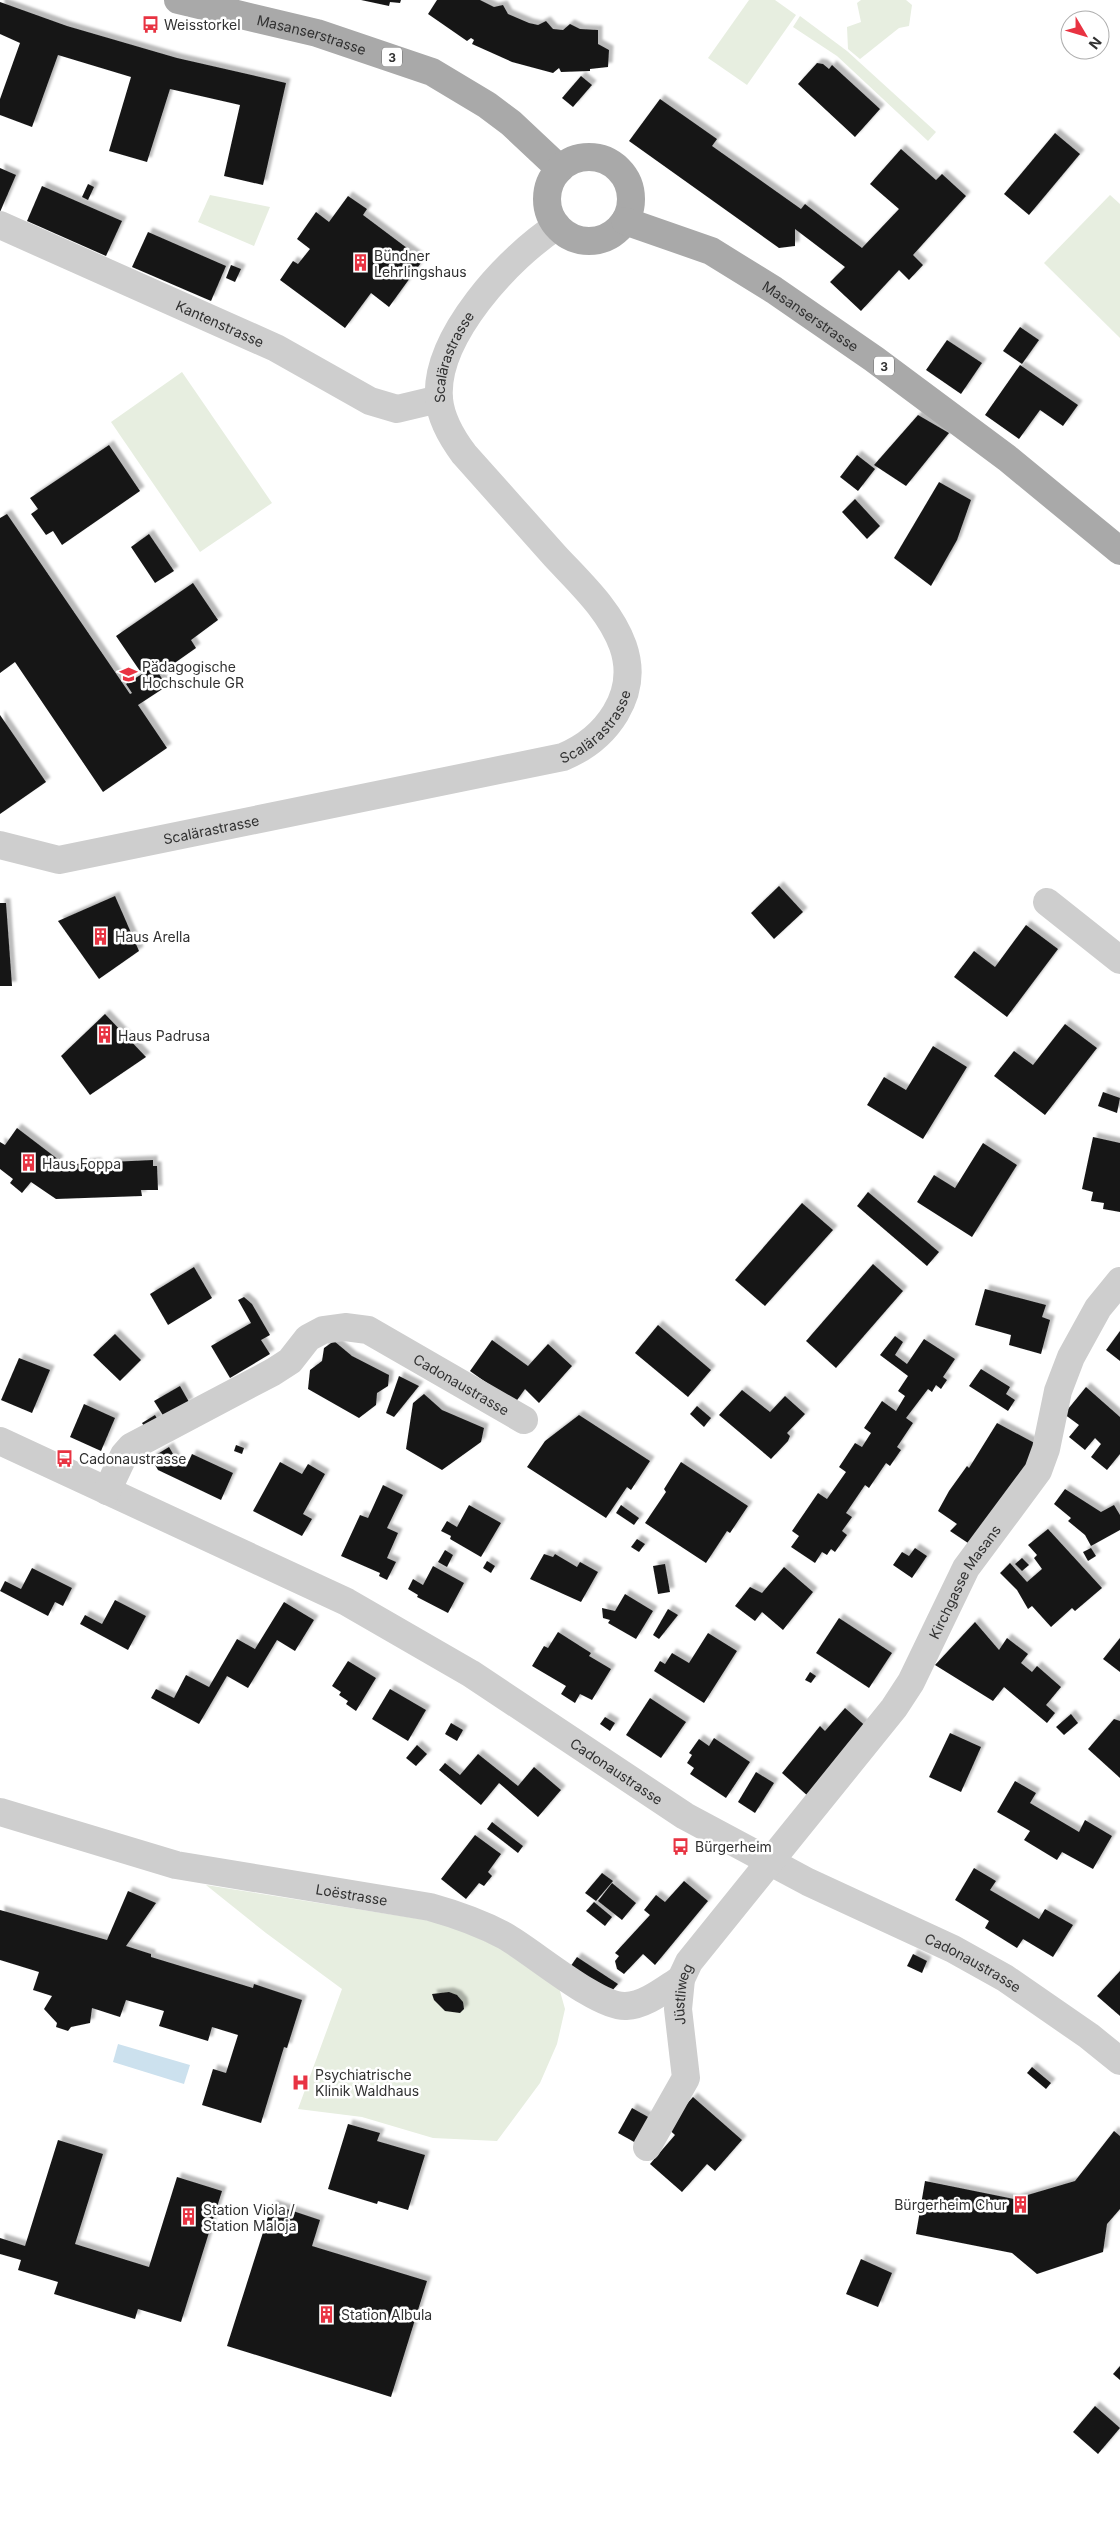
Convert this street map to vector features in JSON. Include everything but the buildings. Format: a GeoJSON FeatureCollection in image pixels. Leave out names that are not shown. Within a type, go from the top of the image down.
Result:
{"type":"FeatureCollection","features":[{"type":"Feature","properties":{"kind":"main road","name":"Masanserstrasse"},"geometry":{"type":"LineString","coordinates":[[178,0],[316,33],[432,72],[487,105],[511,123],[560,169]]}},
{"type":"Feature","properties":{"kind":"main road"},"geometry":{"type":"LineString","coordinates":[[584,157],[604,158],[620,170],[628,182],[631,195],[630,208],[625,221],[617,231],[605,238],[592,241],[579,240],[567,235],[550,216],[548,203],[552,179],[560,169],[571,161],[584,157]]}},
{"type":"Feature","properties":{"kind":"main road","name":"Masanserstrasse"},"geometry":{"type":"LineString","coordinates":[[625,221],[705,248],[766,284],[874,359],[1007,458],[1120,551]]}},
{"type":"Feature","properties":{"kind":"street","name":"Kantenstrasse"},"geometry":{"type":"LineString","coordinates":[[0,224],[268,344],[370,401],[397,408],[439,399]]}},
{"type":"Feature","properties":{"kind":"street","name":"Scalärastrasse"},"geometry":{"type":"LineString","coordinates":[[0,844],[59,860],[563,757],[580,750],[597,738],[611,721],[620,704],[626,685],[627,664],[623,646],[615,630],[594,599],[464,454],[447,427],[439,399],[443,362],[459,328],[493,284],[536,240],[557,226]]}},
{"type":"Feature","properties":{"kind":"street"},"geometry":{"type":"LineString","coordinates":[[1047,902],[1120,960]]}},
{"type":"Feature","properties":{"kind":"street","name":"Kirchgasse Masans"},"geometry":{"type":"LineString","coordinates":[[770,1862],[887,1720],[911,1682],[966,1568],[1038,1471],[1046,1450],[1058,1392],[1071,1358],[1098,1308],[1120,1281]]}},
{"type":"Feature","properties":{"kind":"street","name":"Cadonaustrasse"},"geometry":{"type":"LineString","coordinates":[[107,1491],[124,1455],[131,1447],[273,1372],[290,1361],[308,1338],[323,1330],[345,1327],[368,1330],[524,1420]]}},
{"type":"Feature","properties":{"kind":"street","name":"Cadonaustrasse"},"geometry":{"type":"LineString","coordinates":[[0,1441],[347,1602],[470,1672],[685,1816],[808,1882],[953,1949],[992,1971],[1089,2036],[1120,2061]]}},
{"type":"Feature","properties":{"kind":"street","name":"Loëstrasse"},"geometry":{"type":"LineString","coordinates":[[0,1812],[176,1865],[430,1907],[505,1936],[593,1995],[625,2006],[647,2000],[681,1979]]}},
{"type":"Feature","properties":{"kind":"street","name":"Jüstliweg"},"geometry":{"type":"LineString","coordinates":[[648,2147],[686,2078],[678,2009],[681,1979],[699,1948],[770,1862]]}},
{"type":"Feature","properties":{"kind":"shaded area"},"geometry":{"type":"Polygon","coordinates":[[[749,0],[775,0],[796,15],[747,85],[708,58],[749,0]]]}},
{"type":"Feature","properties":{"kind":"shaded area"},"geometry":{"type":"Polygon","coordinates":[[[861,0],[906,0],[912,5],[909,26],[899,28],[860,59],[848,49],[847,27],[861,22],[857,3],[861,0]]]}},
{"type":"Feature","properties":{"kind":"shaded area"},"geometry":{"type":"Polygon","coordinates":[[[800,16],[847,51],[936,132],[928,141],[837,56],[793,27],[800,16]]]}},
{"type":"Feature","properties":{"kind":"shaded area"},"geometry":{"type":"Polygon","coordinates":[[[210,195],[270,207],[254,246],[198,222],[210,195]]]}},
{"type":"Feature","properties":{"kind":"shaded area"},"geometry":{"type":"Polygon","coordinates":[[[1110,195],[1120,204],[1120,338],[1044,263],[1110,195]]]}},
{"type":"Feature","properties":{"kind":"shaded area"},"geometry":{"type":"Polygon","coordinates":[[[182,372],[272,503],[200,552],[111,422],[182,372]]]}},
{"type":"Feature","properties":{"kind":"shaded area"},"geometry":{"type":"Polygon","coordinates":[[[206,1885],[445,1923],[520,1957],[558,1984],[565,2009],[557,2044],[540,2083],[497,2141],[433,2138],[362,2117],[298,2109],[342,1989],[266,1933],[206,1885]]]}},
{"type":"Feature","properties":{"kind":"water"},"geometry":{"type":"Polygon","coordinates":[[[118,2044],[190,2065],[184,2084],[113,2062],[118,2044]]]}},
{"type":"Feature","properties":{"kind":"place","name":"Weisstorkel"},"geometry":{"type":"Point","coordinates":[150,24]}},
{"type":"Feature","properties":{"kind":"place","name":"Bündner Lehrlingshaus"},"geometry":{"type":"Point","coordinates":[360,263]}},
{"type":"Feature","properties":{"kind":"place","name":"Pädagogische Hochschule GR"},"geometry":{"type":"Point","coordinates":[128,674]}},
{"type":"Feature","properties":{"kind":"place","name":"Haus Arella"},"geometry":{"type":"Point","coordinates":[101,936]}},
{"type":"Feature","properties":{"kind":"place","name":"Haus Padrusa"},"geometry":{"type":"Point","coordinates":[104,1035]}},
{"type":"Feature","properties":{"kind":"place","name":"Haus Foppa"},"geometry":{"type":"Point","coordinates":[28,1163]}},
{"type":"Feature","properties":{"kind":"place","name":"Cadonaustrasse"},"geometry":{"type":"Point","coordinates":[65,1458]}},
{"type":"Feature","properties":{"kind":"place","name":"Bürgerheim"},"geometry":{"type":"Point","coordinates":[681,1846]}},
{"type":"Feature","properties":{"kind":"place","name":"Psychiatrische Klinik Waldhaus"},"geometry":{"type":"Point","coordinates":[301,2082]}},
{"type":"Feature","properties":{"kind":"place","name":"Bürgerheim Chur"},"geometry":{"type":"Point","coordinates":[1021,2204]}},
{"type":"Feature","properties":{"kind":"place","name":"Station Viola / Station Maloja"},"geometry":{"type":"Point","coordinates":[189,2217]}},
{"type":"Feature","properties":{"kind":"place","name":"Station Albula"},"geometry":{"type":"Point","coordinates":[327,2314]}}]}
